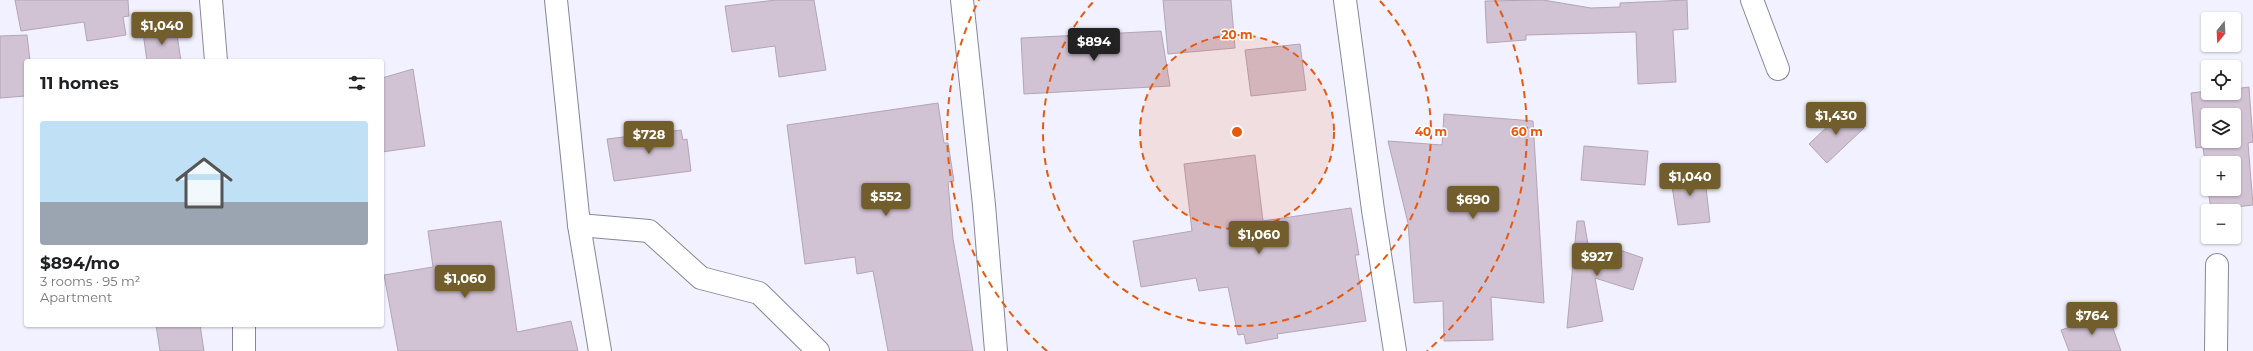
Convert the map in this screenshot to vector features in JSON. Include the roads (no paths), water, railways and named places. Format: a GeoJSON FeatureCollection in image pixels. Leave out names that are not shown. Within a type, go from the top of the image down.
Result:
{"type":"FeatureCollection","features":[{"type":"Feature","properties":{"kind":"street"},"geometry":{"type":"LineString","coordinates":[[211,0],[216,59]]}},
{"type":"Feature","properties":{"kind":"street"},"geometry":{"type":"LineString","coordinates":[[556,0],[579,225],[600,351]]}},
{"type":"Feature","properties":{"kind":"street"},"geometry":{"type":"LineString","coordinates":[[962,0],[984,205],[996,351]]}},
{"type":"Feature","properties":{"kind":"street"},"geometry":{"type":"LineString","coordinates":[[1345,0],[1373,210],[1395,351]]}},
{"type":"Feature","properties":{"kind":"street"},"geometry":{"type":"LineString","coordinates":[[1752,0],[1778,69]]}},
{"type":"Feature","properties":{"kind":"street"},"geometry":{"type":"LineString","coordinates":[[579,225],[649,231],[701,278],[759,293],[818,351]]}},
{"type":"Feature","properties":{"kind":"street"},"geometry":{"type":"LineString","coordinates":[[2216,265],[2216,351]]}},
{"type":"Feature","properties":{"kind":"street"},"geometry":{"type":"LineString","coordinates":[[244,327],[244,351]]}}]}
